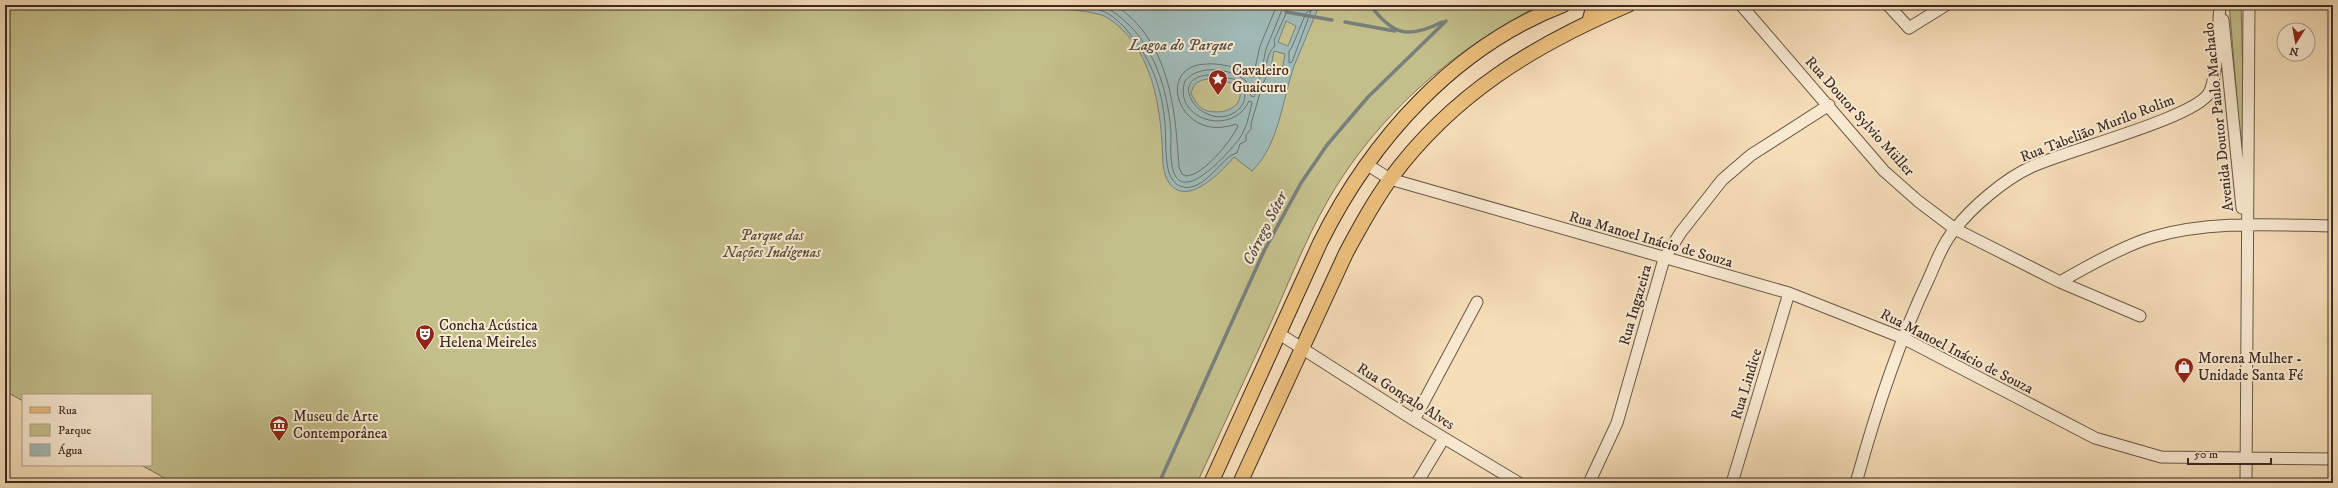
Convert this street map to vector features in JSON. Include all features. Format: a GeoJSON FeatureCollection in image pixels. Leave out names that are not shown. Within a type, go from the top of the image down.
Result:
{"type":"FeatureCollection","features":[{"type":"Feature","properties":{"kind":"main road"},"geometry":{"type":"LineString","coordinates":[[1211,483],[1278,333],[1334,215],[1366,164],[1417,104],[1449,75],[1510,30],[1537,15],[1563,5]]}},
{"type":"Feature","properties":{"kind":"main road"},"geometry":{"type":"LineString","coordinates":[[1589,22],[1594,5]]}},
{"type":"Feature","properties":{"kind":"main road"},"geometry":{"type":"LineString","coordinates":[[1240,483],[1346,253],[1390,178],[1440,121],[1471,94],[1544,44],[1628,5]]}},
{"type":"Feature","properties":{"kind":"street","name":"Rua Doutor Sylvio Müller"},"geometry":{"type":"LineString","coordinates":[[1741,5],[1884,170],[1955,229],[2060,282],[2140,316]]}},
{"type":"Feature","properties":{"kind":"street"},"geometry":{"type":"LineString","coordinates":[[1888,5],[1909,28],[1946,5]]}},
{"type":"Feature","properties":{"kind":"street","name":"Avenida Doutor Paulo Machado"},"geometry":{"type":"LineString","coordinates":[[2221,5],[2247,228]]}},
{"type":"Feature","properties":{"kind":"street","name":"Rua Tabelião Murilo Rolim"},"geometry":{"type":"LineString","coordinates":[[1856,483],[1903,338],[1919,298],[1944,245],[1955,229],[2009,179],[2031,167],[2162,120],[2192,108],[2205,98],[2212,85],[2221,5]]}},
{"type":"Feature","properties":{"kind":"street","name":"Avenida Doutor Paulo Machado"},"geometry":{"type":"LineString","coordinates":[[2247,228],[2249,5]]}},
{"type":"Feature","properties":{"kind":"street","name":"Rua Ingazeira"},"geometry":{"type":"LineString","coordinates":[[1589,483],[1617,423],[1664,258],[1681,232],[1722,180],[1751,155],[1829,105]]}},
{"type":"Feature","properties":{"kind":"street","name":"Rua Manoel Inácio de Souza"},"geometry":{"type":"LineString","coordinates":[[1366,164],[1390,178],[1789,293],[1903,338],[2095,438],[2161,457],[2333,459]]}},
{"type":"Feature","properties":{"kind":"street"},"geometry":{"type":"LineString","coordinates":[[2060,282],[2089,265],[2152,237],[2177,231],[2333,226]]}},
{"type":"Feature","properties":{"kind":"street"},"geometry":{"type":"LineString","coordinates":[[2246,483],[2247,228]]}},
{"type":"Feature","properties":{"kind":"street","name":"Rua Lindice"},"geometry":{"type":"LineString","coordinates":[[1732,483],[1789,293]]}},
{"type":"Feature","properties":{"kind":"street"},"geometry":{"type":"LineString","coordinates":[[1414,420],[1477,302]]}},
{"type":"Feature","properties":{"kind":"street","name":"Rua Gonçalo Alves"},"geometry":{"type":"LineString","coordinates":[[1278,333],[1414,420],[1520,483]]}},
{"type":"Feature","properties":{"kind":"street"},"geometry":{"type":"LineString","coordinates":[[1416,483],[1444,438]]}},
{"type":"Feature","properties":{"kind":"green space","name":"Parque das Nações Indígenas"},"geometry":{"type":"Polygon","coordinates":[[[5,5],[1540,5],[1477,42],[1447,64],[1419,88],[1393,114],[1368,142],[1346,171],[1310,234],[1197,483],[166,483],[166,479],[143,466],[152,466],[152,394],[22,394],[22,400],[5,391],[5,5]]]}},
{"type":"Feature","properties":{"kind":"green space"},"geometry":{"type":"Polygon","coordinates":[[[2229,5],[2241,5],[2247,221],[2230,14],[2229,5]]]}},
{"type":"Feature","properties":{"kind":"water","name":"Lagoa do Parque"},"geometry":{"type":"Polygon","coordinates":[[[1034,5],[1300,5],[1306,8],[1308,5],[1323,5],[1319,6],[1294,66],[1279,122],[1268,149],[1261,160],[1252,171],[1234,157],[1213,178],[1195,189],[1186,191],[1177,190],[1170,184],[1165,175],[1158,107],[1154,90],[1142,57],[1133,42],[1122,29],[1108,18],[1101,15],[1083,11],[1034,5]],[[1286,21],[1278,42],[1288,46],[1296,26],[1286,21]],[[1274,51],[1270,72],[1281,75],[1285,54],[1274,51]],[[1207,79],[1194,85],[1191,94],[1200,107],[1212,112],[1218,112],[1231,109],[1236,105],[1240,94],[1239,87],[1233,83],[1207,79]]]}},
{"type":"Feature","properties":{"kind":"waterway"},"geometry":{"type":"LineString","coordinates":[[1370,5],[1378,15],[1393,28],[1401,31],[1419,31],[1430,28],[1442,22]]}},
{"type":"Feature","properties":{"kind":"waterway"},"geometry":{"type":"LineString","coordinates":[[1286,12],[1332,20]]}},
{"type":"Feature","properties":{"kind":"waterway","name":"Córrego Sóter"},"geometry":{"type":"LineString","coordinates":[[1159,483],[1264,251],[1301,183],[1327,145],[1368,97],[1446,21]]}},
{"type":"Feature","properties":{"kind":"waterway"},"geometry":{"type":"LineString","coordinates":[[1345,22],[1395,31]]}},
{"type":"Feature","properties":{"kind":"place","name":"Cavaleiro Guaicuru"},"geometry":{"type":"Point","coordinates":[1218,96]}},
{"type":"Feature","properties":{"kind":"place","name":"Concha Acústica Helena Meireles"},"geometry":{"type":"Point","coordinates":[425,351]}},
{"type":"Feature","properties":{"kind":"place","name":"Morena Mulher - Unidade Santa Fé"},"geometry":{"type":"Point","coordinates":[2184,384]}},
{"type":"Feature","properties":{"kind":"place","name":"Museu de Arte Contemporânea"},"geometry":{"type":"Point","coordinates":[279,442]}}]}
